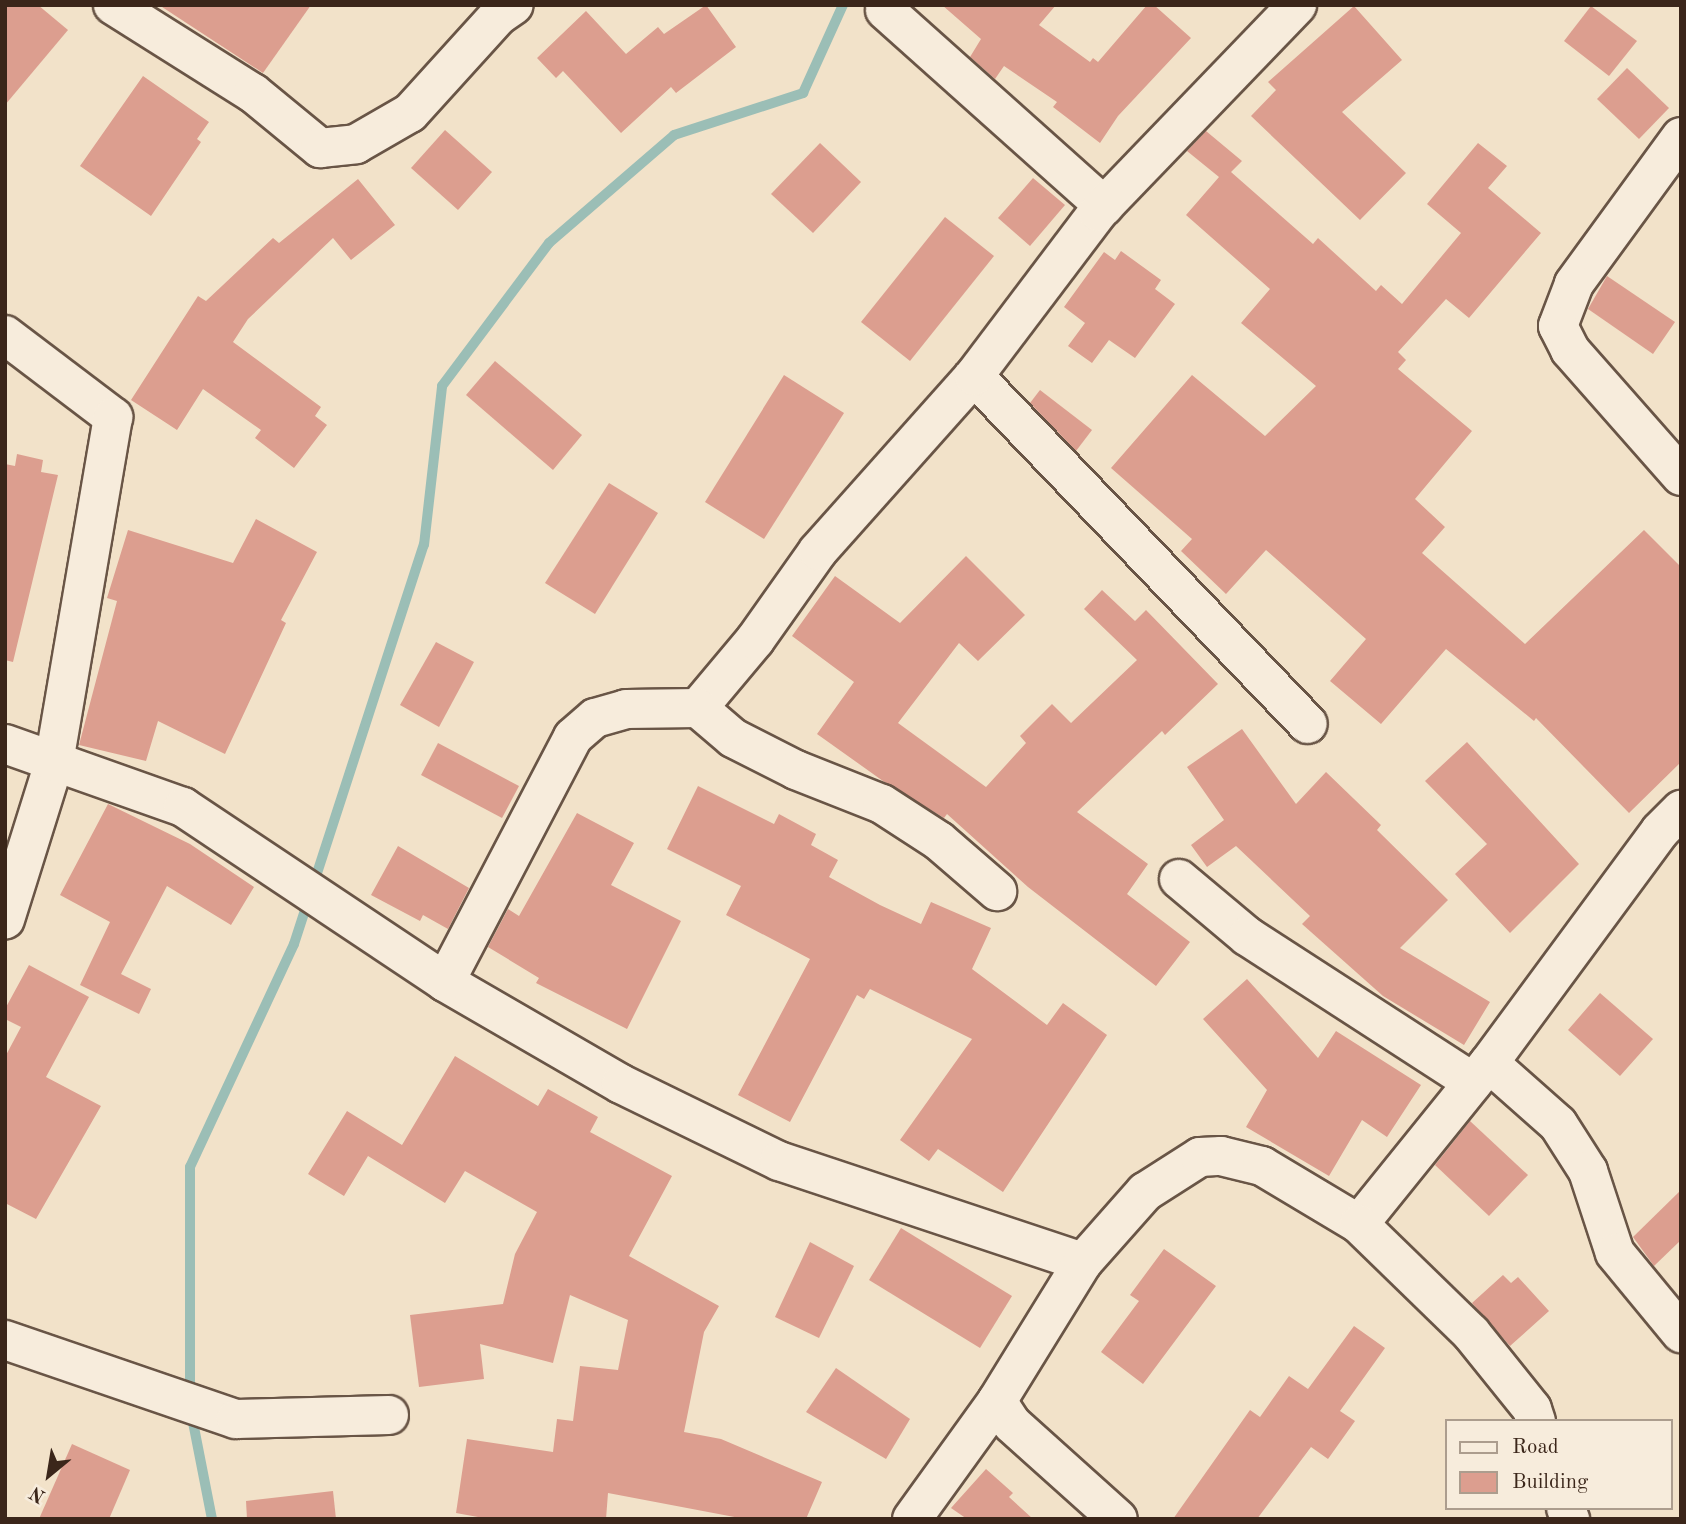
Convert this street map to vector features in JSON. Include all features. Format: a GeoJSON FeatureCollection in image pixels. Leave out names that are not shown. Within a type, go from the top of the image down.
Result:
{"type":"FeatureCollection","features":[{"type":"Feature","properties":{"kind":"street"},"geometry":{"type":"LineString","coordinates":[[113,5],[253,93],[320,148],[356,144],[410,113],[497,9]]}},
{"type":"Feature","properties":{"kind":"street"},"geometry":{"type":"LineString","coordinates":[[698,708],[755,640],[818,551],[974,376],[1104,206],[1297,5]]}},
{"type":"Feature","properties":{"kind":"street"},"geometry":{"type":"LineString","coordinates":[[885,10],[1104,206]]}},
{"type":"Feature","properties":{"kind":"street"},"geometry":{"type":"LineString","coordinates":[[1681,137],[1574,284],[1558,326],[1570,350],[1681,476]]}},
{"type":"Feature","properties":{"kind":"street"},"geometry":{"type":"LineString","coordinates":[[5,335],[113,417],[54,763],[5,919]]}},
{"type":"Feature","properties":{"kind":"street"},"geometry":{"type":"LineString","coordinates":[[974,376],[1308,724]]}},
{"type":"Feature","properties":{"kind":"street"},"geometry":{"type":"LineString","coordinates":[[445,982],[573,737],[595,718],[626,709],[698,708],[733,738],[796,770],[882,804],[939,841],[997,891]]}},
{"type":"Feature","properties":{"kind":"street"},"geometry":{"type":"LineString","coordinates":[[5,744],[183,807],[445,982],[621,1084],[779,1161],[1083,1262]]}},
{"type":"Feature","properties":{"kind":"street"},"geometry":{"type":"LineString","coordinates":[[1359,1224],[1481,1073],[1660,831],[1681,810]]}},
{"type":"Feature","properties":{"kind":"street"},"geometry":{"type":"LineString","coordinates":[[1178,879],[1247,936],[1481,1073],[1558,1124],[1588,1171],[1615,1253],[1675,1310]]}},
{"type":"Feature","properties":{"kind":"street"},"geometry":{"type":"LineString","coordinates":[[912,1519],[997,1401],[1083,1262],[1145,1192],[1200,1157],[1221,1156],[1262,1166],[1359,1224],[1471,1333],[1532,1409],[1535,1419]]}},
{"type":"Feature","properties":{"kind":"street"},"geometry":{"type":"LineString","coordinates":[[5,1340],[236,1419],[389,1415]]}},
{"type":"Feature","properties":{"kind":"street"},"geometry":{"type":"LineString","coordinates":[[997,1401],[1013,1424],[1118,1519]]}},
{"type":"Feature","properties":{"kind":"building"},"geometry":{"type":"Polygon","coordinates":[[[5,5],[38,5],[68,30],[5,105],[5,5]]]}},
{"type":"Feature","properties":{"kind":"building"},"geometry":{"type":"Polygon","coordinates":[[[159,5],[311,5],[263,73],[159,5]]]}},
{"type":"Feature","properties":{"kind":"building"},"geometry":{"type":"Polygon","coordinates":[[[706,5],[736,47],[676,93],[671,87],[621,133],[563,71],[556,78],[537,58],[586,11],[626,54],[658,27],[664,34],[706,5]]]}},
{"type":"Feature","properties":{"kind":"building"},"geometry":{"type":"Polygon","coordinates":[[[942,5],[1056,5],[1039,25],[1090,62],[1093,58],[1098,62],[1147,5],[1154,5],[1191,38],[1118,116],[1100,143],[1053,107],[1057,102],[1004,66],[995,79],[970,57],[981,39],[942,5]]]}},
{"type":"Feature","properties":{"kind":"building"},"geometry":{"type":"Polygon","coordinates":[[[1354,6],[1402,60],[1342,112],[1406,173],[1360,220],[1251,116],[1276,90],[1268,82],[1354,6]]]}},
{"type":"Feature","properties":{"kind":"building"},"geometry":{"type":"Polygon","coordinates":[[[1591,6],[1637,41],[1609,76],[1564,41],[1591,6]]]}},
{"type":"Feature","properties":{"kind":"building"},"geometry":{"type":"Polygon","coordinates":[[[1627,68],[1669,108],[1639,139],[1597,99],[1627,68]]]}},
{"type":"Feature","properties":{"kind":"building"},"geometry":{"type":"Polygon","coordinates":[[[143,76],[209,122],[197,139],[201,142],[151,216],[80,166],[143,76]]]}},
{"type":"Feature","properties":{"kind":"building"},"geometry":{"type":"Polygon","coordinates":[[[445,130],[492,172],[458,210],[411,168],[445,130]]]}},
{"type":"Feature","properties":{"kind":"building"},"geometry":{"type":"Polygon","coordinates":[[[1206,131],[1242,161],[1231,172],[1313,244],[1318,238],[1376,291],[1381,285],[1402,304],[1461,233],[1427,204],[1478,143],[1507,166],[1488,188],[1541,233],[1469,318],[1446,299],[1398,352],[1406,360],[1398,369],[1472,431],[1415,499],[1445,527],[1422,553],[1525,644],[1644,530],[1681,567],[1681,762],[1629,813],[1536,718],[1534,721],[1446,649],[1381,724],[1330,681],[1366,639],[1266,550],[1226,594],[1181,551],[1192,539],[1111,468],[1192,375],[1265,436],[1316,386],[1241,323],[1270,289],[1186,215],[1219,177],[1187,151],[1206,131]]]}},
{"type":"Feature","properties":{"kind":"building"},"geometry":{"type":"Polygon","coordinates":[[[820,143],[861,182],[813,233],[771,194],[820,143]]]}},
{"type":"Feature","properties":{"kind":"building"},"geometry":{"type":"Polygon","coordinates":[[[1033,178],[1065,205],[1030,246],[998,218],[1033,178]]]}},
{"type":"Feature","properties":{"kind":"building"},"geometry":{"type":"Polygon","coordinates":[[[358,179],[395,225],[351,260],[333,238],[248,319],[233,342],[321,407],[315,416],[327,425],[294,468],[255,438],[261,430],[203,389],[177,430],[131,400],[198,296],[206,301],[273,238],[279,243],[358,179]]]}},
{"type":"Feature","properties":{"kind":"building"},"geometry":{"type":"Polygon","coordinates":[[[945,217],[994,256],[910,361],[861,322],[945,217]]]}},
{"type":"Feature","properties":{"kind":"building"},"geometry":{"type":"Polygon","coordinates":[[[1121,251],[1161,280],[1155,289],[1175,304],[1135,358],[1109,340],[1092,363],[1068,346],[1085,323],[1064,307],[1104,252],[1115,260],[1121,251]]]}},
{"type":"Feature","properties":{"kind":"building"},"geometry":{"type":"Polygon","coordinates":[[[1607,276],[1675,322],[1653,354],[1588,309],[1607,276]]]}},
{"type":"Feature","properties":{"kind":"building"},"geometry":{"type":"Polygon","coordinates":[[[495,361],[582,435],[553,470],[466,395],[495,361]]]}},
{"type":"Feature","properties":{"kind":"building"},"geometry":{"type":"Polygon","coordinates":[[[784,375],[844,413],[764,539],[705,502],[784,375]]]}},
{"type":"Feature","properties":{"kind":"building"},"geometry":{"type":"Polygon","coordinates":[[[1040,390],[1092,430],[1076,451],[1030,403],[1040,390]]]}},
{"type":"Feature","properties":{"kind":"building"},"geometry":{"type":"Polygon","coordinates":[[[17,454],[43,460],[41,472],[58,475],[13,662],[5,660],[5,464],[15,466],[17,454]]]}},
{"type":"Feature","properties":{"kind":"building"},"geometry":{"type":"Polygon","coordinates":[[[609,483],[658,513],[595,614],[545,583],[609,483]]]}},
{"type":"Feature","properties":{"kind":"building"},"geometry":{"type":"Polygon","coordinates":[[[256,519],[317,552],[281,620],[286,623],[225,754],[158,721],[146,761],[79,745],[117,601],[107,598],[128,530],[233,563],[256,519]]]}},
{"type":"Feature","properties":{"kind":"building"},"geometry":{"type":"Polygon","coordinates":[[[966,556],[1025,615],[978,661],[959,643],[898,723],[986,787],[1026,743],[1020,736],[1052,704],[1071,723],[1137,660],[1084,609],[1102,590],[1135,621],[1146,610],[1218,684],[1165,735],[1162,731],[1077,812],[1148,864],[1127,894],[1190,942],[1156,986],[1028,887],[947,814],[944,818],[883,781],[817,734],[854,682],[792,636],[835,576],[900,623],[966,556]]]}},
{"type":"Feature","properties":{"kind":"building"},"geometry":{"type":"Polygon","coordinates":[[[436,642],[474,662],[439,727],[400,705],[436,642]]]}},
{"type":"Feature","properties":{"kind":"building"},"geometry":{"type":"Polygon","coordinates":[[[1242,729],[1296,804],[1326,772],[1381,825],[1377,830],[1448,900],[1400,948],[1490,1002],[1464,1045],[1383,996],[1302,924],[1310,916],[1236,846],[1207,867],[1191,845],[1224,820],[1187,767],[1242,729]]]}},
{"type":"Feature","properties":{"kind":"building"},"geometry":{"type":"Polygon","coordinates":[[[1467,742],[1579,864],[1510,933],[1455,874],[1487,844],[1425,781],[1467,742]]]}},
{"type":"Feature","properties":{"kind":"building"},"geometry":{"type":"Polygon","coordinates":[[[438,743],[519,786],[502,818],[421,775],[438,743]]]}},
{"type":"Feature","properties":{"kind":"building"},"geometry":{"type":"Polygon","coordinates":[[[698,786],[774,824],[779,814],[816,834],[811,845],[838,860],[829,877],[880,905],[921,924],[931,902],[991,928],[972,969],[1047,1025],[1063,1003],[1107,1035],[1003,1192],[938,1149],[929,1161],[900,1140],[972,1039],[870,989],[864,999],[857,995],[790,1122],[738,1095],[810,959],[726,915],[741,886],[667,849],[698,786]]]}},
{"type":"Feature","properties":{"kind":"building"},"geometry":{"type":"Polygon","coordinates":[[[108,804],[190,844],[254,887],[231,925],[167,886],[121,974],[151,989],[139,1014],[80,985],[110,922],[60,895],[108,804]]]}},
{"type":"Feature","properties":{"kind":"building"},"geometry":{"type":"Polygon","coordinates":[[[577,813],[634,843],[611,885],[681,921],[627,1029],[536,983],[539,978],[488,947],[508,909],[519,916],[577,813]]]}},
{"type":"Feature","properties":{"kind":"building"},"geometry":{"type":"Polygon","coordinates":[[[398,846],[469,888],[448,929],[423,915],[420,921],[371,895],[398,846]]]}},
{"type":"Feature","properties":{"kind":"building"},"geometry":{"type":"Polygon","coordinates":[[[29,965],[89,997],[46,1077],[101,1106],[36,1219],[5,1203],[5,1057],[21,1027],[5,1019],[5,1009],[29,965]]]}},
{"type":"Feature","properties":{"kind":"building"},"geometry":{"type":"Polygon","coordinates":[[[1247,979],[1318,1058],[1336,1031],[1421,1085],[1387,1137],[1362,1120],[1329,1176],[1246,1127],[1267,1090],[1203,1019],[1247,979]]]}},
{"type":"Feature","properties":{"kind":"building"},"geometry":{"type":"Polygon","coordinates":[[[1600,993],[1653,1039],[1620,1076],[1568,1030],[1600,993]]]}},
{"type":"Feature","properties":{"kind":"building"},"geometry":{"type":"Polygon","coordinates":[[[455,1056],[538,1106],[548,1089],[598,1117],[590,1132],[672,1176],[629,1256],[719,1306],[704,1332],[684,1432],[721,1439],[822,1482],[806,1519],[745,1519],[608,1493],[606,1519],[489,1519],[456,1513],[467,1439],[553,1452],[557,1419],[573,1421],[580,1366],[618,1370],[628,1320],[570,1295],[553,1363],[480,1344],[484,1379],[419,1387],[410,1315],[503,1304],[515,1254],[537,1212],[465,1171],[445,1203],[368,1156],[344,1196],[308,1174],[347,1111],[402,1145],[455,1056]]]}},
{"type":"Feature","properties":{"kind":"building"},"geometry":{"type":"Polygon","coordinates":[[[1470,1121],[1528,1175],[1489,1216],[1435,1165],[1470,1121]]]}},
{"type":"Feature","properties":{"kind":"building"},"geometry":{"type":"Polygon","coordinates":[[[1681,1190],[1681,1240],[1654,1266],[1633,1237],[1681,1190]]]}},
{"type":"Feature","properties":{"kind":"building"},"geometry":{"type":"Polygon","coordinates":[[[901,1228],[1012,1296],[980,1348],[869,1280],[901,1228]]]}},
{"type":"Feature","properties":{"kind":"building"},"geometry":{"type":"Polygon","coordinates":[[[810,1242],[854,1266],[819,1338],[775,1317],[810,1242]]]}},
{"type":"Feature","properties":{"kind":"building"},"geometry":{"type":"Polygon","coordinates":[[[1164,1249],[1216,1286],[1143,1384],[1101,1352],[1139,1301],[1130,1295],[1164,1249]]]}},
{"type":"Feature","properties":{"kind":"building"},"geometry":{"type":"Polygon","coordinates":[[[1503,1275],[1511,1283],[1518,1277],[1549,1311],[1510,1346],[1472,1303],[1503,1275]]]}},
{"type":"Feature","properties":{"kind":"building"},"geometry":{"type":"Polygon","coordinates":[[[1354,1326],[1385,1348],[1340,1411],[1355,1421],[1328,1459],[1311,1447],[1257,1519],[1173,1519],[1250,1410],[1260,1417],[1289,1376],[1308,1389],[1354,1326]]]}},
{"type":"Feature","properties":{"kind":"building"},"geometry":{"type":"Polygon","coordinates":[[[836,1368],[910,1419],[886,1459],[806,1412],[836,1368]]]}},
{"type":"Feature","properties":{"kind":"building"},"geometry":{"type":"Polygon","coordinates":[[[72,1444],[130,1470],[109,1519],[39,1519],[72,1444]]]}},
{"type":"Feature","properties":{"kind":"building"},"geometry":{"type":"Polygon","coordinates":[[[986,1469],[1013,1493],[1009,1497],[1033,1519],[967,1519],[951,1508],[986,1469]]]}},
{"type":"Feature","properties":{"kind":"building"},"geometry":{"type":"Polygon","coordinates":[[[333,1491],[336,1519],[247,1519],[246,1501],[333,1491]]]}},
{"type":"Feature","properties":{"kind":"waterway"},"geometry":{"type":"LineString","coordinates":[[190,1396],[190,1167],[294,944],[424,545],[442,386],[549,243],[674,135],[803,93],[843,5]]}},
{"type":"Feature","properties":{"kind":"waterway"},"geometry":{"type":"LineString","coordinates":[[191,1412],[212,1519]]}}]}
